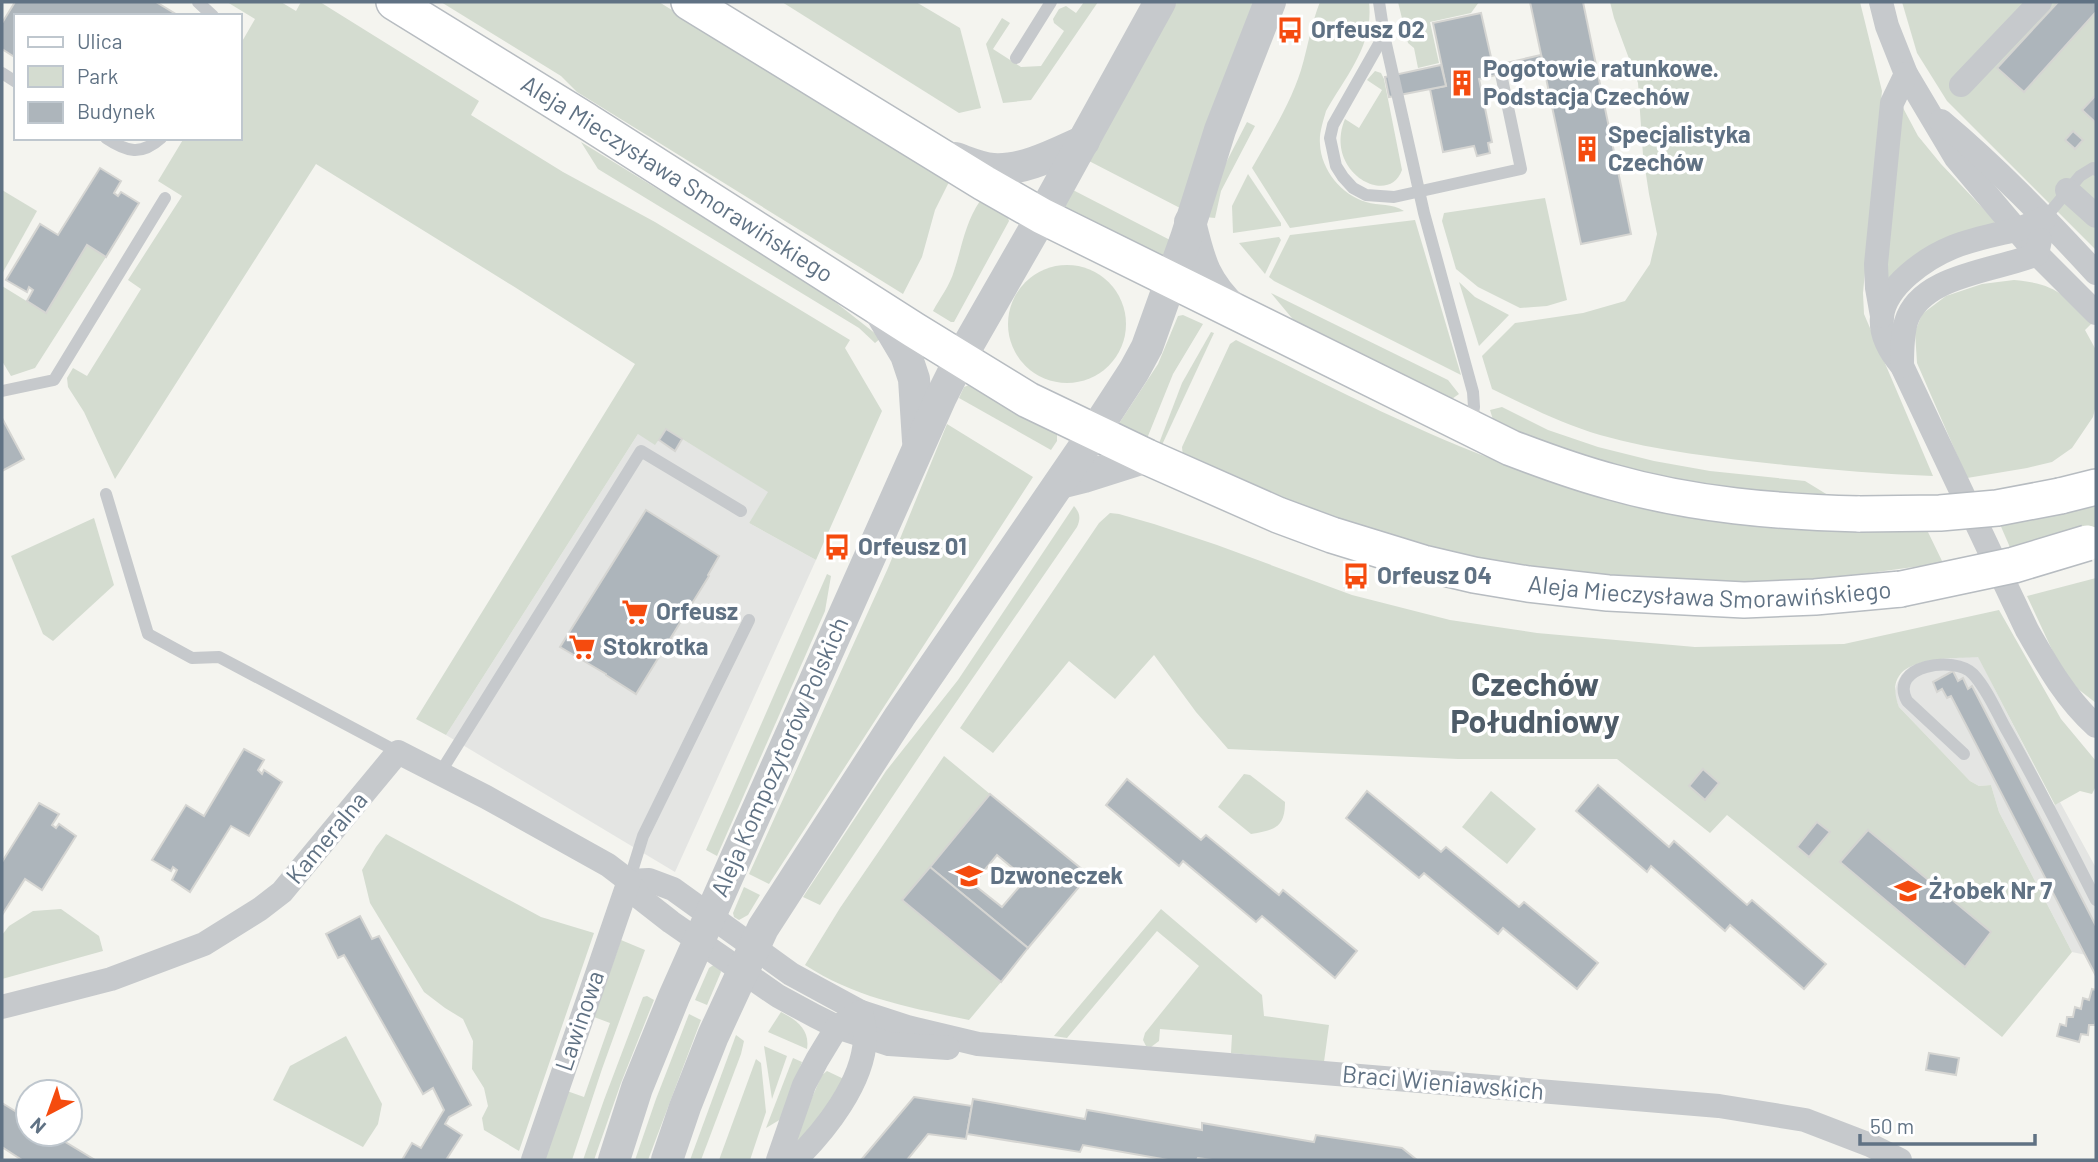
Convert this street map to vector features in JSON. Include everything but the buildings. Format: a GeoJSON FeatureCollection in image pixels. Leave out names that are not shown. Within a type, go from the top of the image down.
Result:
{"type":"FeatureCollection","features":[{"type":"Feature","properties":{"kind":"main road","name":"Aleja Mieczysława Smorawińskiego"},"geometry":{"type":"LineString","coordinates":[[394,2],[1028,400],[1147,457],[1278,515],[1332,535],[1423,563],[1474,575],[1608,593],[1710,599],[1777,599],[1900,589],[2014,565],[2092,542]]}},
{"type":"Feature","properties":{"kind":"main road"},"geometry":{"type":"LineString","coordinates":[[689,2],[1042,216],[1470,429],[1559,466],[1626,486],[1740,506],[1860,514],[1997,508],[2084,485]]}},
{"type":"Feature","properties":{"kind":"street"},"geometry":{"type":"LineString","coordinates":[[1042,216],[1160,2]]}},
{"type":"Feature","properties":{"kind":"street"},"geometry":{"type":"LineString","coordinates":[[667,1160],[689,1095],[763,928],[847,796],[1095,431],[1147,347],[1220,130],[1270,2]]}},
{"type":"Feature","properties":{"kind":"street"},"geometry":{"type":"LineString","coordinates":[[1881,2],[1887,26],[1906,74],[1956,158],[2037,254],[2096,313]]}},
{"type":"Feature","properties":{"kind":"street"},"geometry":{"type":"LineString","coordinates":[[1961,85],[2040,2]]}},
{"type":"Feature","properties":{"kind":"street"},"geometry":{"type":"LineString","coordinates":[[1906,74],[1892,103],[1876,264],[1884,337],[1902,366],[2050,672],[2071,700],[2096,726]]}},
{"type":"Feature","properties":{"kind":"street"},"geometry":{"type":"LineString","coordinates":[[1924,107],[1965,141],[2045,218],[2096,273]]}},
{"type":"Feature","properties":{"kind":"street"},"geometry":{"type":"LineString","coordinates":[[931,149],[993,169],[1013,168],[1084,141]]}},
{"type":"Feature","properties":{"kind":"street"},"geometry":{"type":"LineString","coordinates":[[2067,190],[2096,216]]}},
{"type":"Feature","properties":{"kind":"street","name":"Aleja Kompozytorów Polskich"},"geometry":{"type":"LineString","coordinates":[[614,1160],[638,1088],[705,928],[918,446],[960,359],[1042,216]]}},
{"type":"Feature","properties":{"kind":"street"},"geometry":{"type":"LineString","coordinates":[[1882,316],[1889,298],[1917,268],[1952,247],[2017,229],[2045,218]]}},
{"type":"Feature","properties":{"kind":"street"},"geometry":{"type":"LineString","coordinates":[[2037,254],[2045,218]]}},
{"type":"Feature","properties":{"kind":"street"},"geometry":{"type":"LineString","coordinates":[[1190,222],[1206,276],[1236,313]]}},
{"type":"Feature","properties":{"kind":"street"},"geometry":{"type":"LineString","coordinates":[[1902,366],[1906,321],[1916,304],[1929,292],[1955,279],[2019,262],[2037,254]]}},
{"type":"Feature","properties":{"kind":"street"},"geometry":{"type":"LineString","coordinates":[[878,308],[906,355],[914,379],[918,446]]}},
{"type":"Feature","properties":{"kind":"street"},"geometry":{"type":"LineString","coordinates":[[1060,482],[1147,457]]}},
{"type":"Feature","properties":{"kind":"street"},"geometry":{"type":"LineString","coordinates":[[398,752],[608,865],[629,881],[649,880],[673,889],[705,928],[748,959]]}},
{"type":"Feature","properties":{"kind":"street","name":"Kameralna"},"geometry":{"type":"LineString","coordinates":[[2,1007],[111,979],[204,944],[248,916],[282,892],[398,752]]}},
{"type":"Feature","properties":{"kind":"street","name":"Lawinowa"},"geometry":{"type":"LineString","coordinates":[[533,1160],[629,881]]}},
{"type":"Feature","properties":{"kind":"street","name":"Braci Wieniawskich"},"geometry":{"type":"LineString","coordinates":[[748,959],[791,974],[861,1012],[907,1027],[978,1044],[1719,1106],[1805,1121],[1858,1140],[1900,1160]]}},
{"type":"Feature","properties":{"kind":"street","name":"Braci Wieniawskich"},"geometry":{"type":"LineString","coordinates":[[748,959],[778,996],[837,1027],[889,1044],[949,1048],[978,1044]]}},
{"type":"Feature","properties":{"kind":"street"},"geometry":{"type":"LineString","coordinates":[[778,1160],[804,1084],[817,1060],[837,1027],[861,1012],[865,1037],[855,1078],[832,1118],[795,1160]]}},
{"type":"Feature","properties":{"kind":"lane"},"geometry":{"type":"LineString","coordinates":[[198,2],[211,14]]}},
{"type":"Feature","properties":{"kind":"lane"},"geometry":{"type":"LineString","coordinates":[[1016,58],[1051,2]]}},
{"type":"Feature","properties":{"kind":"lane"},"geometry":{"type":"LineString","coordinates":[[1379,2],[1419,192],[1473,392],[1474,407],[1470,429]]}},
{"type":"Feature","properties":{"kind":"lane"},"geometry":{"type":"LineString","coordinates":[[1384,35],[1337,114],[1330,138],[1336,166],[1353,188],[1366,195],[1394,197],[1521,169],[1501,75]]}},
{"type":"Feature","properties":{"kind":"lane"},"geometry":{"type":"LineString","coordinates":[[110,140],[129,150],[139,151],[149,148],[159,140]]}},
{"type":"Feature","properties":{"kind":"lane"},"geometry":{"type":"LineString","coordinates":[[2045,218],[2080,176],[2096,170]]}},
{"type":"Feature","properties":{"kind":"lane"},"geometry":{"type":"LineString","coordinates":[[2,391],[54,380],[165,198]]}},
{"type":"Feature","properties":{"kind":"lane"},"geometry":{"type":"LineString","coordinates":[[440,773],[641,451],[741,511]]}},
{"type":"Feature","properties":{"kind":"lane"},"geometry":{"type":"LineString","coordinates":[[106,494],[148,634],[192,658],[219,657],[398,752]]}},
{"type":"Feature","properties":{"kind":"lane"},"geometry":{"type":"LineString","coordinates":[[629,881],[643,836],[749,620]]}},
{"type":"Feature","properties":{"kind":"lane"},"geometry":{"type":"LineString","coordinates":[[1964,754],[1907,701],[1903,692],[1904,684],[1912,673],[1921,667],[1960,666],[1971,672],[1982,686],[2096,900]]}},
{"type":"Feature","properties":{"kind":"shaded area"},"geometry":{"type":"Polygon","coordinates":[[[666,429],[769,492],[749,523],[816,560],[675,872],[446,735],[638,434],[666,429]]]}},
{"type":"Feature","properties":{"kind":"shaded area"},"geometry":{"type":"Polygon","coordinates":[[[1978,656],[2054,805],[2060,802],[2096,868],[2096,976],[2086,955],[2072,952],[1999,812],[1991,785],[1979,786],[1970,781],[1899,707],[1894,694],[1902,674],[1911,665],[1925,660],[1978,656]]]}},
{"type":"Feature","properties":{"kind":"green space"},"geometry":{"type":"Polygon","coordinates":[[[227,2],[281,2],[296,11],[301,2],[320,2],[479,101],[471,115],[850,340],[845,348],[882,411],[816,560],[749,523],[768,492],[666,429],[655,445],[638,434],[446,735],[416,719],[635,364],[316,164],[115,479],[84,412],[68,387],[67,378],[73,368],[87,376],[141,289],[128,280],[182,196],[158,181],[183,140],[242,140],[242,42],[255,19],[227,2]]]}},
{"type":"Feature","properties":{"kind":"green space"},"geometry":{"type":"Polygon","coordinates":[[[441,2],[659,2],[949,182],[935,210],[922,257],[903,294],[577,92],[561,76],[441,2]]]}},
{"type":"Feature","properties":{"kind":"green space"},"geometry":{"type":"Polygon","coordinates":[[[782,2],[916,2],[960,28],[981,108],[959,113],[782,2]]]}},
{"type":"Feature","properties":{"kind":"green space"},"geometry":{"type":"Polygon","coordinates":[[[1084,2],[1098,2],[1031,100],[1003,103],[986,44],[1002,18],[1010,23],[993,49],[1021,67],[1041,66],[1064,31],[1053,19],[1059,9],[1066,6],[1076,13],[1084,2]]]}},
{"type":"Feature","properties":{"kind":"green space"},"geometry":{"type":"Polygon","coordinates":[[[1173,2],[1255,2],[1206,125],[1180,208],[1089,161],[1173,2]]]}},
{"type":"Feature","properties":{"kind":"green space"},"geometry":{"type":"Polygon","coordinates":[[[1320,2],[1369,2],[1369,18],[1363,46],[1326,111],[1320,140],[1324,163],[1334,180],[1357,199],[1404,211],[1290,228],[1252,168],[1291,96],[1320,2]]]}},
{"type":"Feature","properties":{"kind":"green space"},"geometry":{"type":"Polygon","coordinates":[[[1398,2],[1479,2],[1471,13],[1430,22],[1439,63],[1418,68],[1414,48],[1408,43],[1398,2]]]}},
{"type":"Feature","properties":{"kind":"green space"},"geometry":{"type":"Polygon","coordinates":[[[1610,2],[1860,2],[1882,91],[1863,293],[1864,314],[1933,476],[1784,465],[1645,446],[1572,426],[1492,389],[1482,356],[1515,323],[1583,313],[1625,301],[1650,264],[1657,234],[1643,155],[1638,83],[1610,2]]]}},
{"type":"Feature","properties":{"kind":"green space"},"geometry":{"type":"Polygon","coordinates":[[[1902,2],[2096,2],[2096,250],[1947,101],[1917,53],[1902,2]]]}},
{"type":"Feature","properties":{"kind":"green space"},"geometry":{"type":"Polygon","coordinates":[[[1375,71],[1381,73],[1384,79],[1402,170],[1395,181],[1385,186],[1372,185],[1360,179],[1343,155],[1341,138],[1345,119],[1359,128],[1382,90],[1367,80],[1375,71]]]}},
{"type":"Feature","properties":{"kind":"green space"},"geometry":{"type":"Polygon","coordinates":[[[1902,106],[1918,136],[1995,224],[1882,285],[1902,106]]]}},
{"type":"Feature","properties":{"kind":"green space"},"geometry":{"type":"Polygon","coordinates":[[[1247,122],[1255,126],[1221,191],[1215,218],[1205,217],[1214,186],[1247,122]]]}},
{"type":"Feature","properties":{"kind":"green space"},"geometry":{"type":"Polygon","coordinates":[[[581,142],[811,283],[881,338],[875,343],[859,328],[598,169],[581,142]]]}},
{"type":"Feature","properties":{"kind":"green space"},"geometry":{"type":"Polygon","coordinates":[[[1248,174],[1281,226],[1233,233],[1232,206],[1248,174]]]}},
{"type":"Feature","properties":{"kind":"green space"},"geometry":{"type":"Polygon","coordinates":[[[2,190],[37,211],[2,274],[2,190]]]}},
{"type":"Feature","properties":{"kind":"green space"},"geometry":{"type":"Polygon","coordinates":[[[1073,190],[1170,240],[1164,257],[1066,210],[1065,204],[1073,190]]]}},
{"type":"Feature","properties":{"kind":"green space"},"geometry":{"type":"Polygon","coordinates":[[[1545,198],[1567,300],[1547,306],[1520,308],[1478,287],[1456,269],[1442,221],[1444,213],[1545,198]]]}},
{"type":"Feature","properties":{"kind":"green space"},"geometry":{"type":"Polygon","coordinates":[[[980,201],[1009,221],[954,322],[951,322],[933,311],[952,276],[967,226],[980,201]]]}},
{"type":"Feature","properties":{"kind":"green space"},"geometry":{"type":"Polygon","coordinates":[[[1415,220],[1461,375],[1269,277],[1290,235],[1415,220]]]}},
{"type":"Feature","properties":{"kind":"green space"},"geometry":{"type":"Polygon","coordinates":[[[1279,237],[1281,240],[1265,274],[1239,243],[1279,237]]]}},
{"type":"Feature","properties":{"kind":"green space"},"geometry":{"type":"Polygon","coordinates":[[[87,245],[106,257],[35,368],[11,376],[2,361],[2,286],[46,313],[87,245]]]}},
{"type":"Feature","properties":{"kind":"green space"},"geometry":{"type":"Polygon","coordinates":[[[1067,265],[1078,266],[1100,275],[1116,291],[1125,313],[1125,335],[1116,357],[1100,373],[1078,382],[1067,383],[1056,382],[1034,373],[1018,357],[1009,335],[1008,324],[1009,313],[1018,291],[1034,275],[1056,266],[1067,265]]]}},
{"type":"Feature","properties":{"kind":"green space"},"geometry":{"type":"Polygon","coordinates":[[[2014,280],[2040,284],[2058,292],[2092,323],[2085,330],[2096,350],[2096,405],[2093,417],[2072,448],[2052,462],[1967,478],[1917,363],[1915,332],[1922,314],[1946,296],[1982,284],[2014,280]]]}},
{"type":"Feature","properties":{"kind":"green space"},"geometry":{"type":"Polygon","coordinates":[[[1459,282],[1475,297],[1509,315],[1479,346],[1459,282]]]}},
{"type":"Feature","properties":{"kind":"green space"},"geometry":{"type":"Polygon","coordinates":[[[1271,293],[1448,380],[1459,394],[1449,401],[1301,329],[1271,293]]]}},
{"type":"Feature","properties":{"kind":"green space"},"geometry":{"type":"Polygon","coordinates":[[[1183,315],[1203,324],[1173,374],[1146,441],[1120,426],[1120,422],[1158,364],[1178,316],[1183,315]]]}},
{"type":"Feature","properties":{"kind":"green space"},"geometry":{"type":"Polygon","coordinates":[[[1211,332],[1214,333],[1161,447],[1158,446],[1182,383],[1211,332]]]}},
{"type":"Feature","properties":{"kind":"green space"},"geometry":{"type":"Polygon","coordinates":[[[1236,340],[1431,434],[1553,480],[1927,530],[1943,563],[1803,582],[1744,586],[1633,583],[1503,564],[1339,525],[1183,458],[1182,447],[1230,344],[1236,340]]]}},
{"type":"Feature","properties":{"kind":"green space"},"geometry":{"type":"Polygon","coordinates":[[[969,385],[1057,433],[1057,441],[1051,450],[959,398],[964,387],[969,385]]]}},
{"type":"Feature","properties":{"kind":"green space"},"geometry":{"type":"Polygon","coordinates":[[[1502,407],[1548,430],[1598,447],[1710,471],[1805,481],[1836,500],[1785,499],[1594,465],[1495,426],[1490,410],[1502,407]]]}},
{"type":"Feature","properties":{"kind":"green space"},"geometry":{"type":"Polygon","coordinates":[[[947,424],[1033,477],[769,884],[749,874],[888,568],[947,424]]]}},
{"type":"Feature","properties":{"kind":"green space"},"geometry":{"type":"Polygon","coordinates":[[[2096,500],[2096,527],[2012,552],[1999,522],[2096,500]]]}},
{"type":"Feature","properties":{"kind":"green space"},"geometry":{"type":"Polygon","coordinates":[[[1074,506],[1079,516],[1077,527],[820,905],[803,897],[886,771],[958,680],[1074,506]]]}},
{"type":"Feature","properties":{"kind":"green space"},"geometry":{"type":"Polygon","coordinates":[[[1110,513],[1217,545],[1352,595],[1450,620],[1537,633],[1695,647],[1844,644],[1999,610],[2061,719],[2096,761],[2096,786],[2092,794],[2080,791],[2055,805],[1978,657],[1919,663],[1898,678],[1895,690],[1899,707],[1970,781],[1979,786],[1991,785],[1999,812],[2072,952],[2002,1037],[1727,815],[1710,833],[1617,759],[1458,759],[1228,749],[1196,712],[1154,655],[1115,699],[1069,661],[993,753],[960,728],[1099,523],[1110,513]]]}},
{"type":"Feature","properties":{"kind":"green space"},"geometry":{"type":"Polygon","coordinates":[[[94,518],[114,585],[53,641],[43,634],[11,556],[94,518]]]}},
{"type":"Feature","properties":{"kind":"green space"},"geometry":{"type":"Polygon","coordinates":[[[827,574],[831,576],[825,611],[717,856],[706,850],[827,574]]]}},
{"type":"Feature","properties":{"kind":"green space"},"geometry":{"type":"Polygon","coordinates":[[[2096,578],[2096,703],[2078,689],[2060,667],[2027,596],[2096,578]]]}},
{"type":"Feature","properties":{"kind":"green space"},"geometry":{"type":"Polygon","coordinates":[[[944,756],[990,794],[903,900],[1001,982],[969,1020],[864,994],[805,965],[840,908],[944,756]]]}},
{"type":"Feature","properties":{"kind":"green space"},"geometry":{"type":"Polygon","coordinates":[[[1244,774],[1250,775],[1285,802],[1283,817],[1272,829],[1251,834],[1218,807],[1244,774]]]}},
{"type":"Feature","properties":{"kind":"green space"},"geometry":{"type":"Polygon","coordinates":[[[1491,791],[1536,829],[1507,864],[1462,827],[1491,791]]]}},
{"type":"Feature","properties":{"kind":"green space"},"geometry":{"type":"Polygon","coordinates":[[[386,834],[541,917],[594,933],[519,1151],[484,1130],[482,1118],[488,1106],[484,1088],[472,1069],[473,1041],[463,1019],[424,992],[370,903],[362,870],[386,834]]]}},
{"type":"Feature","properties":{"kind":"green space"},"geometry":{"type":"Polygon","coordinates":[[[744,887],[760,895],[748,915],[739,920],[733,913],[744,887]]]}},
{"type":"Feature","properties":{"kind":"green space"},"geometry":{"type":"Polygon","coordinates":[[[61,909],[99,936],[103,951],[2,979],[2,935],[9,926],[33,911],[61,909]]]}},
{"type":"Feature","properties":{"kind":"green space"},"geometry":{"type":"Polygon","coordinates":[[[1161,909],[1262,995],[1264,1016],[1329,1025],[1324,1062],[1231,1053],[1232,1035],[1160,1029],[1159,1041],[1151,1047],[1146,1046],[1143,1040],[1145,1033],[1199,966],[1157,931],[1067,1038],[1054,1036],[1161,909]]]}},
{"type":"Feature","properties":{"kind":"green space"},"geometry":{"type":"Polygon","coordinates":[[[621,940],[645,950],[572,1160],[543,1160],[567,1091],[584,1097],[610,1023],[594,1017],[621,940]]]}},
{"type":"Feature","properties":{"kind":"green space"},"geometry":{"type":"Polygon","coordinates":[[[715,964],[721,972],[707,1005],[695,1000],[709,968],[715,964]]]}},
{"type":"Feature","properties":{"kind":"green space"},"geometry":{"type":"Polygon","coordinates":[[[643,997],[654,1000],[594,1160],[583,1160],[643,997]]]}},
{"type":"Feature","properties":{"kind":"green space"},"geometry":{"type":"Polygon","coordinates":[[[781,1012],[801,1026],[806,1036],[807,1049],[768,1032],[781,1012]]]}},
{"type":"Feature","properties":{"kind":"green space"},"geometry":{"type":"Polygon","coordinates":[[[689,1014],[701,1020],[648,1160],[635,1160],[656,1099],[689,1014]]]}},
{"type":"Feature","properties":{"kind":"green space"},"geometry":{"type":"Polygon","coordinates":[[[736,1035],[744,1041],[741,1054],[701,1160],[690,1160],[736,1035]]]}},
{"type":"Feature","properties":{"kind":"green space"},"geometry":{"type":"Polygon","coordinates":[[[346,1036],[382,1104],[378,1124],[363,1147],[273,1100],[290,1066],[346,1036]]]}},
{"type":"Feature","properties":{"kind":"green space"},"geometry":{"type":"Polygon","coordinates":[[[764,1046],[787,1056],[772,1099],[764,1046]]]}},
{"type":"Feature","properties":{"kind":"green space"},"geometry":{"type":"Polygon","coordinates":[[[793,1058],[802,1062],[781,1119],[766,1128],[793,1058]]]}},
{"type":"Feature","properties":{"kind":"green space"},"geometry":{"type":"Polygon","coordinates":[[[756,1059],[761,1063],[766,1112],[750,1160],[719,1160],[756,1059]]]}},
{"type":"Feature","properties":{"kind":"green space"},"geometry":{"type":"Polygon","coordinates":[[[827,1071],[848,1081],[803,1142],[793,1140],[822,1075],[827,1071]]]}},
{"type":"Feature","properties":{"kind":"place","name":"Orfeusz 02"},"geometry":{"type":"Point","coordinates":[1290,30]}},
{"type":"Feature","properties":{"kind":"place","name":"Pogotowie ratunkowe. Podstacja Czechów"},"geometry":{"type":"Point","coordinates":[1462,83]}},
{"type":"Feature","properties":{"kind":"place","name":"Specjalistyka Czechów"},"geometry":{"type":"Point","coordinates":[1587,149]}},
{"type":"Feature","properties":{"kind":"place","name":"Orfeusz 01"},"geometry":{"type":"Point","coordinates":[837,547]}},
{"type":"Feature","properties":{"kind":"place","name":"Orfeusz 04"},"geometry":{"type":"Point","coordinates":[1356,576]}},
{"type":"Feature","properties":{"kind":"place","name":"Orfeusz"},"geometry":{"type":"Point","coordinates":[635,612]}},
{"type":"Feature","properties":{"kind":"place","name":"Stokrotka"},"geometry":{"type":"Point","coordinates":[582,647]}},
{"type":"Feature","properties":{"kind":"place","name":"Dzwoneczek"},"geometry":{"type":"Point","coordinates":[969,876]}},
{"type":"Feature","properties":{"kind":"place","name":"Żłobek Nr 7"},"geometry":{"type":"Point","coordinates":[1908,891]}},
{"type":"Feature","properties":{"kind":"district","name":"Czechów Południowy"},"geometry":{"type":"Point","coordinates":[1535,704]}}]}
